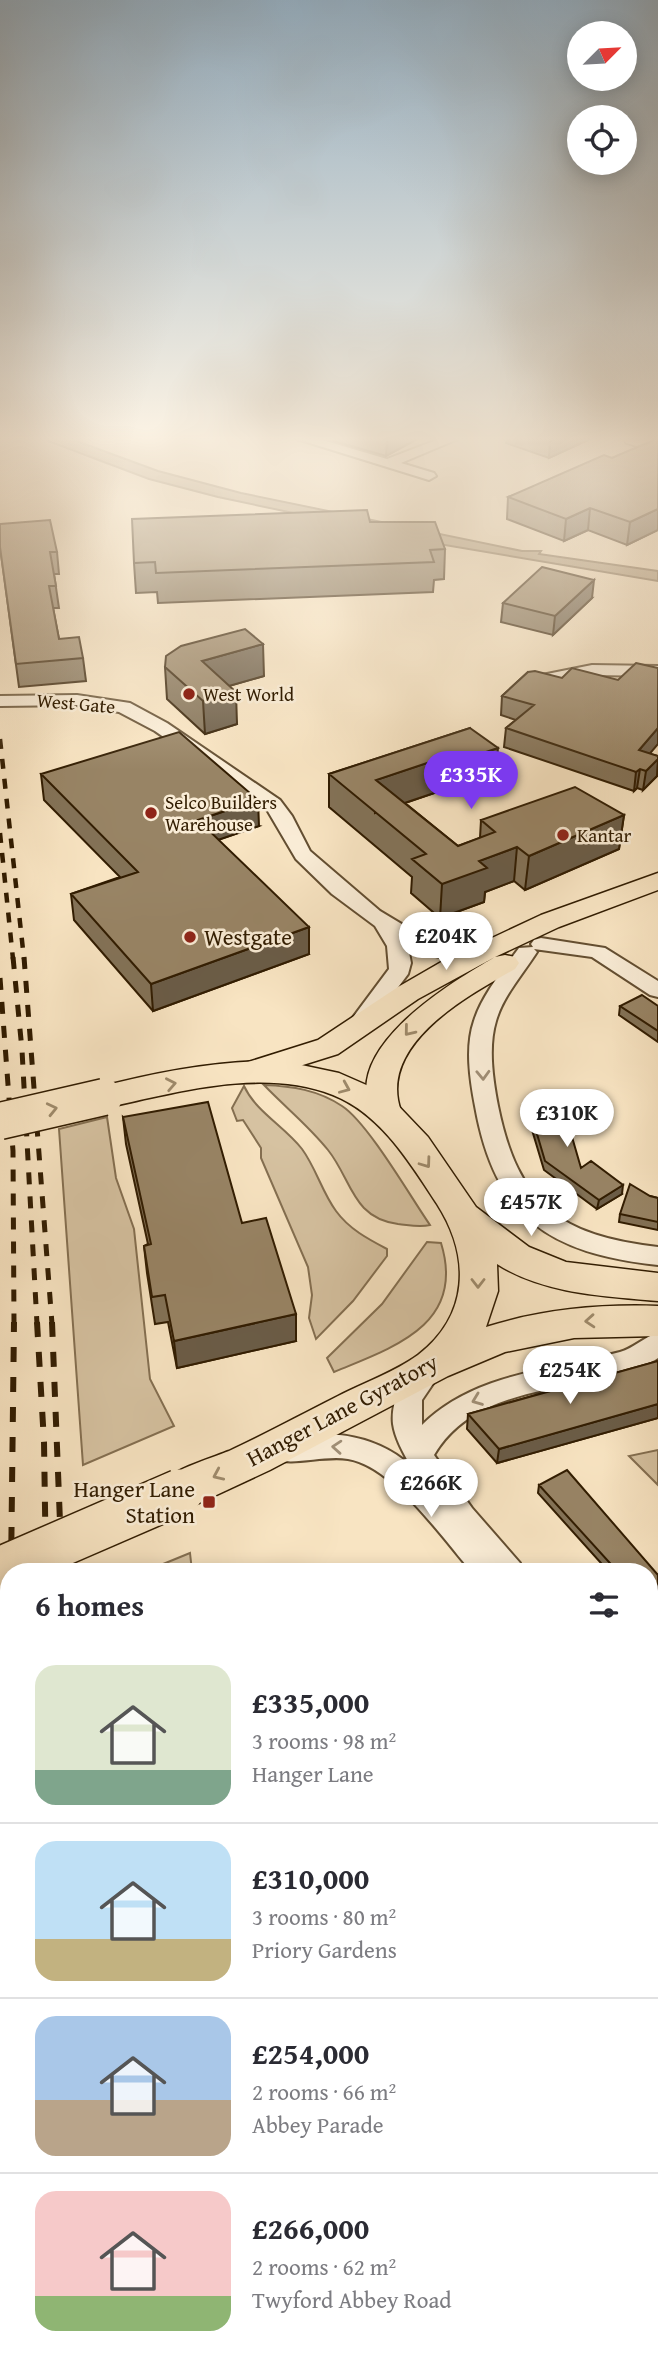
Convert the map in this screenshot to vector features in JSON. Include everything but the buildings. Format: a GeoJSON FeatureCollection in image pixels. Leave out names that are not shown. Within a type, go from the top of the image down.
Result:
{"type":"FeatureCollection","features":[{"type":"Feature","properties":{"kind":"highway","name":"Hanger Lane Gyratory"},"geometry":{"type":"LineString","coordinates":[[0,1121],[104,1097],[255,1070],[305,1075],[336,1084],[374,1102],[386,1111],[464,1217],[475,1253],[477,1299],[459,1340],[430,1368],[255,1458],[16,1563]]}},
{"type":"Feature","properties":{"kind":"highway"},"geometry":{"type":"LineString","coordinates":[[464,1217],[516,1257],[538,1268],[592,1281],[658,1287]]}},
{"type":"Feature","properties":{"kind":"highway"},"geometry":{"type":"LineString","coordinates":[[430,1368],[474,1346],[523,1330],[607,1320],[658,1321]]}},
{"type":"Feature","properties":{"kind":"main road"},"geometry":{"type":"LineString","coordinates":[[386,1111],[381,1091],[384,1074],[402,1038],[452,981],[479,955],[550,921],[658,881]]}},
{"type":"Feature","properties":{"kind":"main road"},"geometry":{"type":"LineString","coordinates":[[255,1070],[328,1048],[359,1024],[452,981],[534,948],[625,895]]}},
{"type":"Feature","properties":{"kind":"street"},"geometry":{"type":"LineString","coordinates":[[527,683],[592,670],[658,671]]}},
{"type":"Feature","properties":{"kind":"street","name":"West Gate"},"geometry":{"type":"LineString","coordinates":[[0,701],[78,699],[113,704],[161,727],[273,804],[282,813],[289,832],[304,856],[381,921],[413,942],[440,950],[479,955]]}},
{"type":"Feature","properties":{"kind":"street","name":"West Gate"},"geometry":{"type":"LineString","coordinates":[[359,1024],[400,969],[398,947],[381,921]]}},
{"type":"Feature","properties":{"kind":"street","name":"West Gate"},"geometry":{"type":"LineString","coordinates":[[413,942],[418,953],[452,981]]}},
{"type":"Feature","properties":{"kind":"street"},"geometry":{"type":"LineString","coordinates":[[658,990],[611,958],[588,948],[534,948],[486,1017],[483,1031],[483,1082],[487,1119],[500,1164],[512,1188],[532,1210],[555,1227],[592,1247],[626,1254],[658,1256]]}},
{"type":"Feature","properties":{"kind":"street"},"geometry":{"type":"LineString","coordinates":[[419,1454],[431,1433],[443,1420],[472,1401],[632,1359],[658,1343]]}},
{"type":"Feature","properties":{"kind":"street"},"geometry":{"type":"LineString","coordinates":[[430,1368],[413,1390],[407,1405],[409,1427],[419,1454],[442,1493],[501,1563]]}},
{"type":"Feature","properties":{"kind":"street"},"geometry":{"type":"LineString","coordinates":[[255,1458],[317,1446],[351,1448],[376,1456],[407,1481],[483,1563]]}},
{"type":"Feature","properties":{"kind":"shaded area"},"geometry":{"type":"Polygon","coordinates":[[[470,549],[541,551],[539,554],[658,571],[658,581],[470,549]]]}},
{"type":"Feature","properties":{"kind":"shaded area"},"geometry":{"type":"Polygon","coordinates":[[[264,1085],[304,1090],[324,1096],[342,1106],[376,1143],[430,1225],[398,1224],[371,1214],[355,1196],[328,1150],[264,1085]]]}},
{"type":"Feature","properties":{"kind":"shaded area"},"geometry":{"type":"Polygon","coordinates":[[[244,1086],[256,1104],[302,1149],[331,1204],[341,1217],[359,1233],[387,1249],[387,1256],[353,1301],[316,1339],[309,1318],[312,1295],[308,1267],[261,1158],[261,1148],[243,1120],[237,1121],[232,1108],[244,1086]]]}},
{"type":"Feature","properties":{"kind":"shaded area"},"geometry":{"type":"Polygon","coordinates":[[[107,1117],[116,1178],[134,1229],[150,1379],[174,1426],[83,1465],[59,1129],[107,1117]]]}},
{"type":"Feature","properties":{"kind":"shaded area"},"geometry":{"type":"Polygon","coordinates":[[[427,1242],[441,1243],[446,1271],[443,1294],[434,1313],[401,1342],[334,1372],[327,1358],[382,1304],[427,1242]]]}},
{"type":"Feature","properties":{"kind":"shaded area"},"geometry":{"type":"Polygon","coordinates":[[[658,1450],[658,1485],[629,1456],[658,1450]]]}},
{"type":"Feature","properties":{"kind":"shaded area"},"geometry":{"type":"Polygon","coordinates":[[[190,1553],[191,1563],[166,1563],[190,1553]]]}},
{"type":"Feature","properties":{"kind":"railway"},"geometry":{"type":"LineString","coordinates":[[0,739],[24,959]]}},
{"type":"Feature","properties":{"kind":"railway"},"geometry":{"type":"LineString","coordinates":[[0,833],[13,959]]}},
{"type":"Feature","properties":{"kind":"railway"},"geometry":{"type":"LineString","coordinates":[[13,957],[22,1050],[37,1324]]}},
{"type":"Feature","properties":{"kind":"railway"},"geometry":{"type":"LineString","coordinates":[[24,957],[52,1324]]}},
{"type":"Feature","properties":{"kind":"railway"},"geometry":{"type":"LineString","coordinates":[[0,978],[13,1151],[14,1323]]}},
{"type":"Feature","properties":{"kind":"railway"},"geometry":{"type":"LineString","coordinates":[[37,1322],[44,1442],[46,1563]]}},
{"type":"Feature","properties":{"kind":"railway"},"geometry":{"type":"LineString","coordinates":[[52,1322],[62,1563]]}},
{"type":"Feature","properties":{"kind":"railway"},"geometry":{"type":"LineString","coordinates":[[11,1563],[14,1323]]}},
{"type":"Feature","properties":{"kind":"place","name":"West World"},"geometry":{"type":"Point","coordinates":[189,694]}},
{"type":"Feature","properties":{"kind":"place","name":"Selco Builders Warehouse"},"geometry":{"type":"Point","coordinates":[151,813]}},
{"type":"Feature","properties":{"kind":"place","name":"Kantar"},"geometry":{"type":"Point","coordinates":[563,835]}},
{"type":"Feature","properties":{"kind":"place","name":"Westgate"},"geometry":{"type":"Point","coordinates":[190,937]}},
{"type":"Feature","properties":{"kind":"place","name":"Hanger Lane Station"},"geometry":{"type":"Point","coordinates":[209,1502]}}]}
